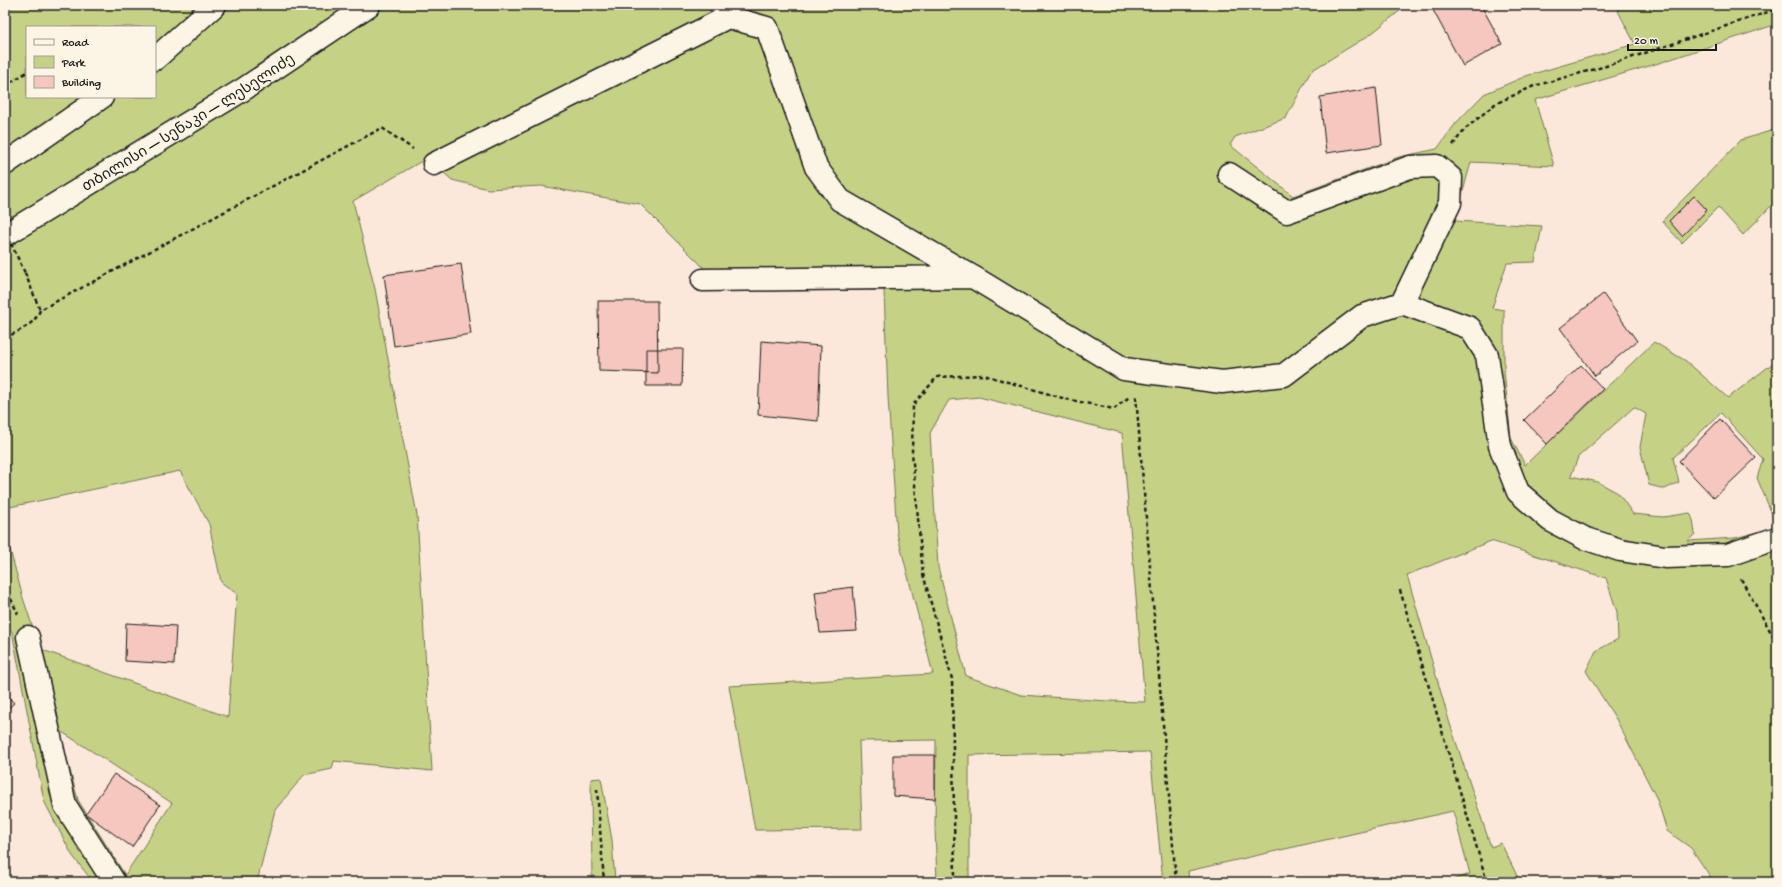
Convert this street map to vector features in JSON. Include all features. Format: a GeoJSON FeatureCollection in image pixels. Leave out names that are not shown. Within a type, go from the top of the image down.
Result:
{"type":"FeatureCollection","features":[{"type":"Feature","properties":{"kind":"main road"},"geometry":{"type":"LineString","coordinates":[[156,58],[215,5]]}},
{"type":"Feature","properties":{"kind":"main road","name":"თბილისი — სენაკი — ლესელიძე"},"geometry":{"type":"LineString","coordinates":[[5,235],[244,89],[369,5]]}},
{"type":"Feature","properties":{"kind":"main road"},"geometry":{"type":"LineString","coordinates":[[434,164],[723,11],[766,28],[816,167],[840,200],[973,277],[1124,369],[1222,382],[1284,375],[1362,316],[1402,303],[1470,328],[1487,356],[1500,446],[1518,492],[1550,520],[1584,538],[1620,550],[1665,557],[1728,555],[1777,538]]}},
{"type":"Feature","properties":{"kind":"main road"},"geometry":{"type":"LineString","coordinates":[[5,164],[101,98]]}},
{"type":"Feature","properties":{"kind":"main road"},"geometry":{"type":"LineString","coordinates":[[1229,174],[1287,212],[1410,167],[1437,166],[1451,178],[1450,203],[1402,303]]}},
{"type":"Feature","properties":{"kind":"main road"},"geometry":{"type":"LineString","coordinates":[[703,280],[973,277]]}},
{"type":"Feature","properties":{"kind":"main road"},"geometry":{"type":"LineString","coordinates":[[28,636],[65,805],[114,882]]}},
{"type":"Feature","properties":{"kind":"path"},"geometry":{"type":"LineString","coordinates":[[1437,166],[1464,130],[1495,104],[1520,92],[1534,86],[1606,66],[1777,9]]}},
{"type":"Feature","properties":{"kind":"path"},"geometry":{"type":"LineString","coordinates":[[5,86],[26,73]]}},
{"type":"Feature","properties":{"kind":"path"},"geometry":{"type":"LineString","coordinates":[[5,338],[30,324],[37,318],[40,310],[382,128],[434,164]]}},
{"type":"Feature","properties":{"kind":"path"},"geometry":{"type":"LineString","coordinates":[[5,231],[25,273],[40,310]]}},
{"type":"Feature","properties":{"kind":"path"},"geometry":{"type":"LineString","coordinates":[[955,882],[952,679],[923,574],[912,452],[913,405],[937,378],[984,375],[1066,398],[1114,409],[1136,392],[1176,882]]}},
{"type":"Feature","properties":{"kind":"path"},"geometry":{"type":"LineString","coordinates":[[1728,555],[1777,643]]}},
{"type":"Feature","properties":{"kind":"path"},"geometry":{"type":"LineString","coordinates":[[5,586],[28,636]]}},
{"type":"Feature","properties":{"kind":"path"},"geometry":{"type":"LineString","coordinates":[[1400,590],[1487,882]]}},
{"type":"Feature","properties":{"kind":"path"},"geometry":{"type":"LineString","coordinates":[[597,789],[604,882]]}},
{"type":"Feature","properties":{"kind":"green space"},"geometry":{"type":"Polygon","coordinates":[[[5,5],[1407,5],[1371,34],[1311,71],[1286,118],[1235,137],[1230,145],[1293,196],[1399,157],[1437,149],[1456,123],[1484,94],[1526,76],[1635,44],[1615,5],[1734,5],[1735,8],[1745,5],[1777,5],[1777,24],[1659,63],[1535,100],[1554,166],[1471,162],[1455,221],[1542,226],[1535,262],[1507,263],[1492,308],[1504,310],[1504,371],[1511,438],[1525,465],[1654,342],[1686,361],[1728,398],[1777,360],[1777,526],[1757,478],[1763,459],[1721,413],[1673,458],[1679,482],[1665,489],[1649,485],[1640,447],[1646,414],[1634,407],[1578,457],[1571,476],[1598,482],[1618,493],[1633,514],[1663,517],[1690,513],[1693,520],[1695,534],[1688,541],[1735,538],[1777,527],[1777,882],[1714,882],[1691,848],[1667,831],[1657,799],[1616,719],[1586,671],[1596,651],[1618,639],[1617,612],[1606,578],[1491,541],[1407,575],[1450,724],[1491,847],[1501,843],[1520,882],[1446,882],[1470,874],[1453,811],[1188,871],[1189,882],[1163,882],[1150,752],[969,755],[969,882],[937,882],[935,827],[936,740],[859,741],[862,829],[755,830],[729,686],[933,674],[897,533],[888,397],[884,290],[703,290],[703,267],[640,204],[541,186],[488,189],[452,180],[427,158],[353,201],[375,289],[417,515],[432,771],[334,761],[332,769],[304,775],[275,810],[257,882],[93,882],[72,855],[44,801],[12,631],[5,626],[5,531],[23,598],[40,649],[228,717],[237,594],[221,582],[209,524],[180,471],[5,508],[5,5]],[[979,397],[949,400],[930,433],[938,567],[966,676],[1021,695],[1145,702],[1122,433],[979,397]],[[59,730],[78,800],[125,875],[172,803],[59,730]]]}},
{"type":"Feature","properties":{"kind":"green space"},"geometry":{"type":"Polygon","coordinates":[[[1777,129],[1777,213],[1772,205],[1743,235],[1718,207],[1682,243],[1662,221],[1741,140],[1777,129]]]}},
{"type":"Feature","properties":{"kind":"green space"},"geometry":{"type":"Polygon","coordinates":[[[601,778],[612,840],[615,882],[592,882],[591,779],[601,778]]]}},
{"type":"Feature","properties":{"kind":"building"},"geometry":{"type":"Polygon","coordinates":[[[1442,5],[1481,5],[1502,44],[1463,66],[1433,10],[1442,5]]]}},
{"type":"Feature","properties":{"kind":"building"},"geometry":{"type":"Polygon","coordinates":[[[1376,88],[1382,145],[1326,153],[1320,97],[1376,88]]]}},
{"type":"Feature","properties":{"kind":"building"},"geometry":{"type":"Polygon","coordinates":[[[1694,196],[1707,210],[1682,236],[1669,221],[1694,196]]]}},
{"type":"Feature","properties":{"kind":"building"},"geometry":{"type":"Polygon","coordinates":[[[461,264],[471,334],[394,346],[384,275],[461,264]]]}},
{"type":"Feature","properties":{"kind":"building"},"geometry":{"type":"Polygon","coordinates":[[[1603,294],[1637,341],[1595,376],[1560,328],[1603,294]]]}},
{"type":"Feature","properties":{"kind":"building"},"geometry":{"type":"Polygon","coordinates":[[[598,301],[657,301],[658,373],[599,371],[598,301]]]}},
{"type":"Feature","properties":{"kind":"building"},"geometry":{"type":"Polygon","coordinates":[[[761,341],[821,346],[818,421],[758,415],[761,341]]]}},
{"type":"Feature","properties":{"kind":"building"},"geometry":{"type":"Polygon","coordinates":[[[646,349],[683,349],[682,386],[646,386],[646,349]]]}},
{"type":"Feature","properties":{"kind":"building"},"geometry":{"type":"Polygon","coordinates":[[[1581,365],[1603,389],[1547,444],[1524,420],[1581,365]]]}},
{"type":"Feature","properties":{"kind":"building"},"geometry":{"type":"Polygon","coordinates":[[[1720,419],[1756,458],[1714,498],[1679,461],[1720,419]]]}},
{"type":"Feature","properties":{"kind":"building"},"geometry":{"type":"Polygon","coordinates":[[[853,587],[857,631],[820,633],[815,592],[853,587]]]}},
{"type":"Feature","properties":{"kind":"building"},"geometry":{"type":"Polygon","coordinates":[[[126,623],[176,626],[174,664],[125,661],[126,623]]]}},
{"type":"Feature","properties":{"kind":"building"},"geometry":{"type":"Polygon","coordinates":[[[5,693],[14,703],[5,711],[5,693]]]}},
{"type":"Feature","properties":{"kind":"building"},"geometry":{"type":"Polygon","coordinates":[[[893,755],[935,755],[935,799],[893,796],[893,755]]]}},
{"type":"Feature","properties":{"kind":"building"},"geometry":{"type":"Polygon","coordinates":[[[114,774],[160,805],[132,847],[86,814],[114,774]]]}}]}
